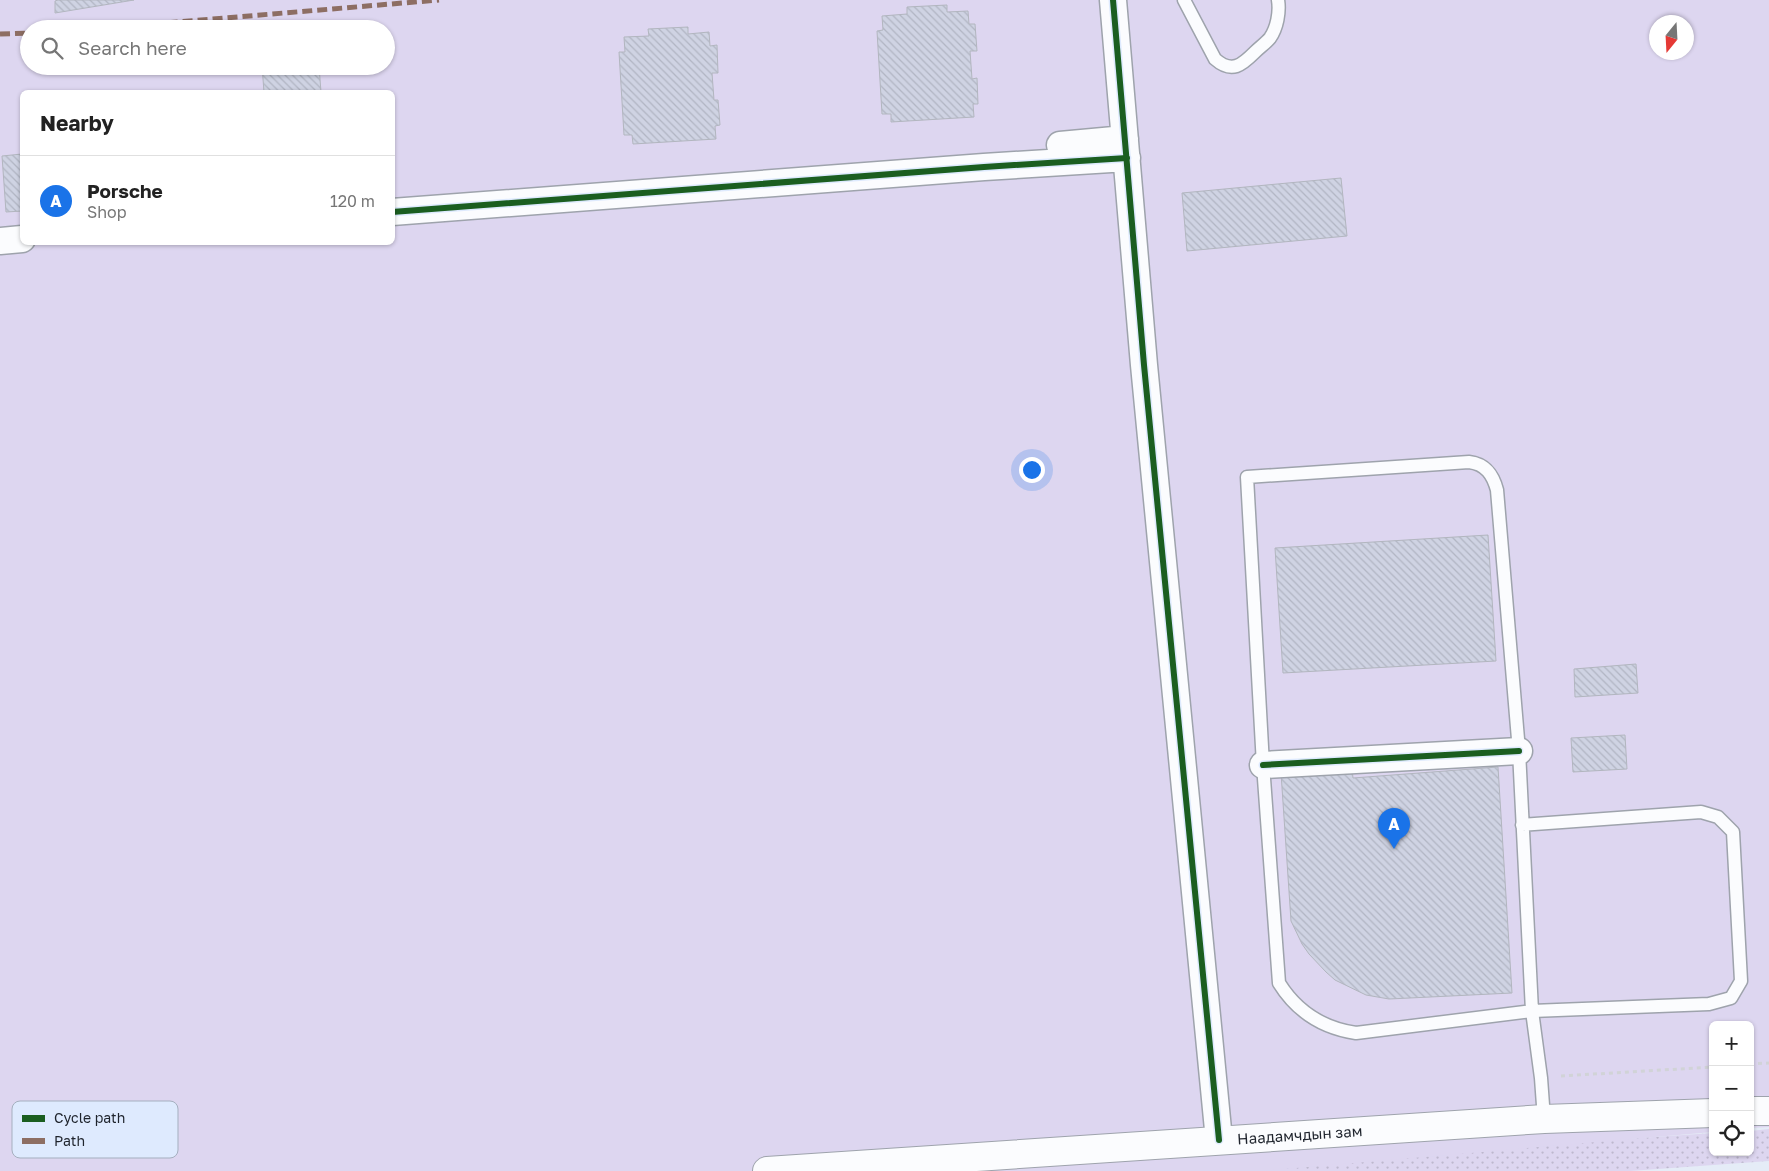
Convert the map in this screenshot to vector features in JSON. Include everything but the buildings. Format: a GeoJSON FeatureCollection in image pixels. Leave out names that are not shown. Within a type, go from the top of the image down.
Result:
{"type":"FeatureCollection","features":[{"type":"Feature","properties":{"kind":"highway"},"geometry":{"type":"LineString","coordinates":[[1754,1111],[1769,1111]]}},
{"type":"Feature","properties":{"kind":"highway","name":"Наадамчдын зам"},"geometry":{"type":"LineString","coordinates":[[767,1171],[1544,1119],[1709,1113]]}},
{"type":"Feature","properties":{"kind":"street"},"geometry":{"type":"LineString","coordinates":[[1113,0],[1144,365],[1220,1140]]}},
{"type":"Feature","properties":{"kind":"street"},"geometry":{"type":"LineString","coordinates":[[395,212],[984,167],[1126,149]]}},
{"type":"Feature","properties":{"kind":"street"},"geometry":{"type":"LineString","coordinates":[[0,241],[20,239]]}},
{"type":"Feature","properties":{"kind":"street"},"geometry":{"type":"LineString","coordinates":[[1263,765],[1519,751]]}},
{"type":"Feature","properties":{"kind":"lane"},"geometry":{"type":"LineString","coordinates":[[1184,0],[1216,59],[1223,66],[1233,67],[1243,64],[1270,38],[1277,22],[1278,0]]}},
{"type":"Feature","properties":{"kind":"lane"},"geometry":{"type":"LineString","coordinates":[[1522,825],[1701,812],[1718,817],[1733,832],[1741,980],[1731,998],[1709,1004],[1532,1011],[1356,1033],[1325,1025],[1308,1016],[1294,1004],[1279,983],[1263,765],[1246,477],[1469,462],[1481,465],[1490,473],[1497,490],[1519,751],[1522,825],[1532,1011],[1542,1078],[1544,1119]]}},
{"type":"Feature","properties":{"kind":"path"},"geometry":{"type":"LineString","coordinates":[[1754,1064],[1769,1063]]}},
{"type":"Feature","properties":{"kind":"path"},"geometry":{"type":"LineString","coordinates":[[1542,1078],[1709,1067]]}},
{"type":"Feature","properties":{"kind":"shaded area"},"geometry":{"type":"Polygon","coordinates":[[[0,0],[1769,0],[1769,1127],[1754,1128],[1754,1021],[1709,1021],[1709,1132],[1262,1171],[0,1171],[0,0]]]}},
{"type":"Feature","properties":{"kind":"shaded area"},"geometry":{"type":"Polygon","coordinates":[[[1769,1129],[1769,1161],[1630,1171],[1148,1171],[1709,1133],[1709,1156],[1754,1156],[1754,1131],[1769,1129]]]}},
{"type":"Feature","properties":{"kind":"marked path"},"geometry":{"type":"LineString","coordinates":[[200,20],[439,0]]}},
{"type":"Feature","properties":{"kind":"marked path"},"geometry":{"type":"LineString","coordinates":[[0,34],[20,33]]}},
{"type":"Feature","properties":{"kind":"cycle path"},"geometry":{"type":"LineString","coordinates":[[1113,0],[1144,365],[1219,1140]]}},
{"type":"Feature","properties":{"kind":"cycle path"},"geometry":{"type":"LineString","coordinates":[[395,212],[984,167],[1127,158]]}},
{"type":"Feature","properties":{"kind":"cycle path"},"geometry":{"type":"LineString","coordinates":[[1263,765],[1519,751]]}},
{"type":"Feature","properties":{"kind":"place","name":"Porsche"},"geometry":{"type":"Point","coordinates":[1394,849]}}]}
